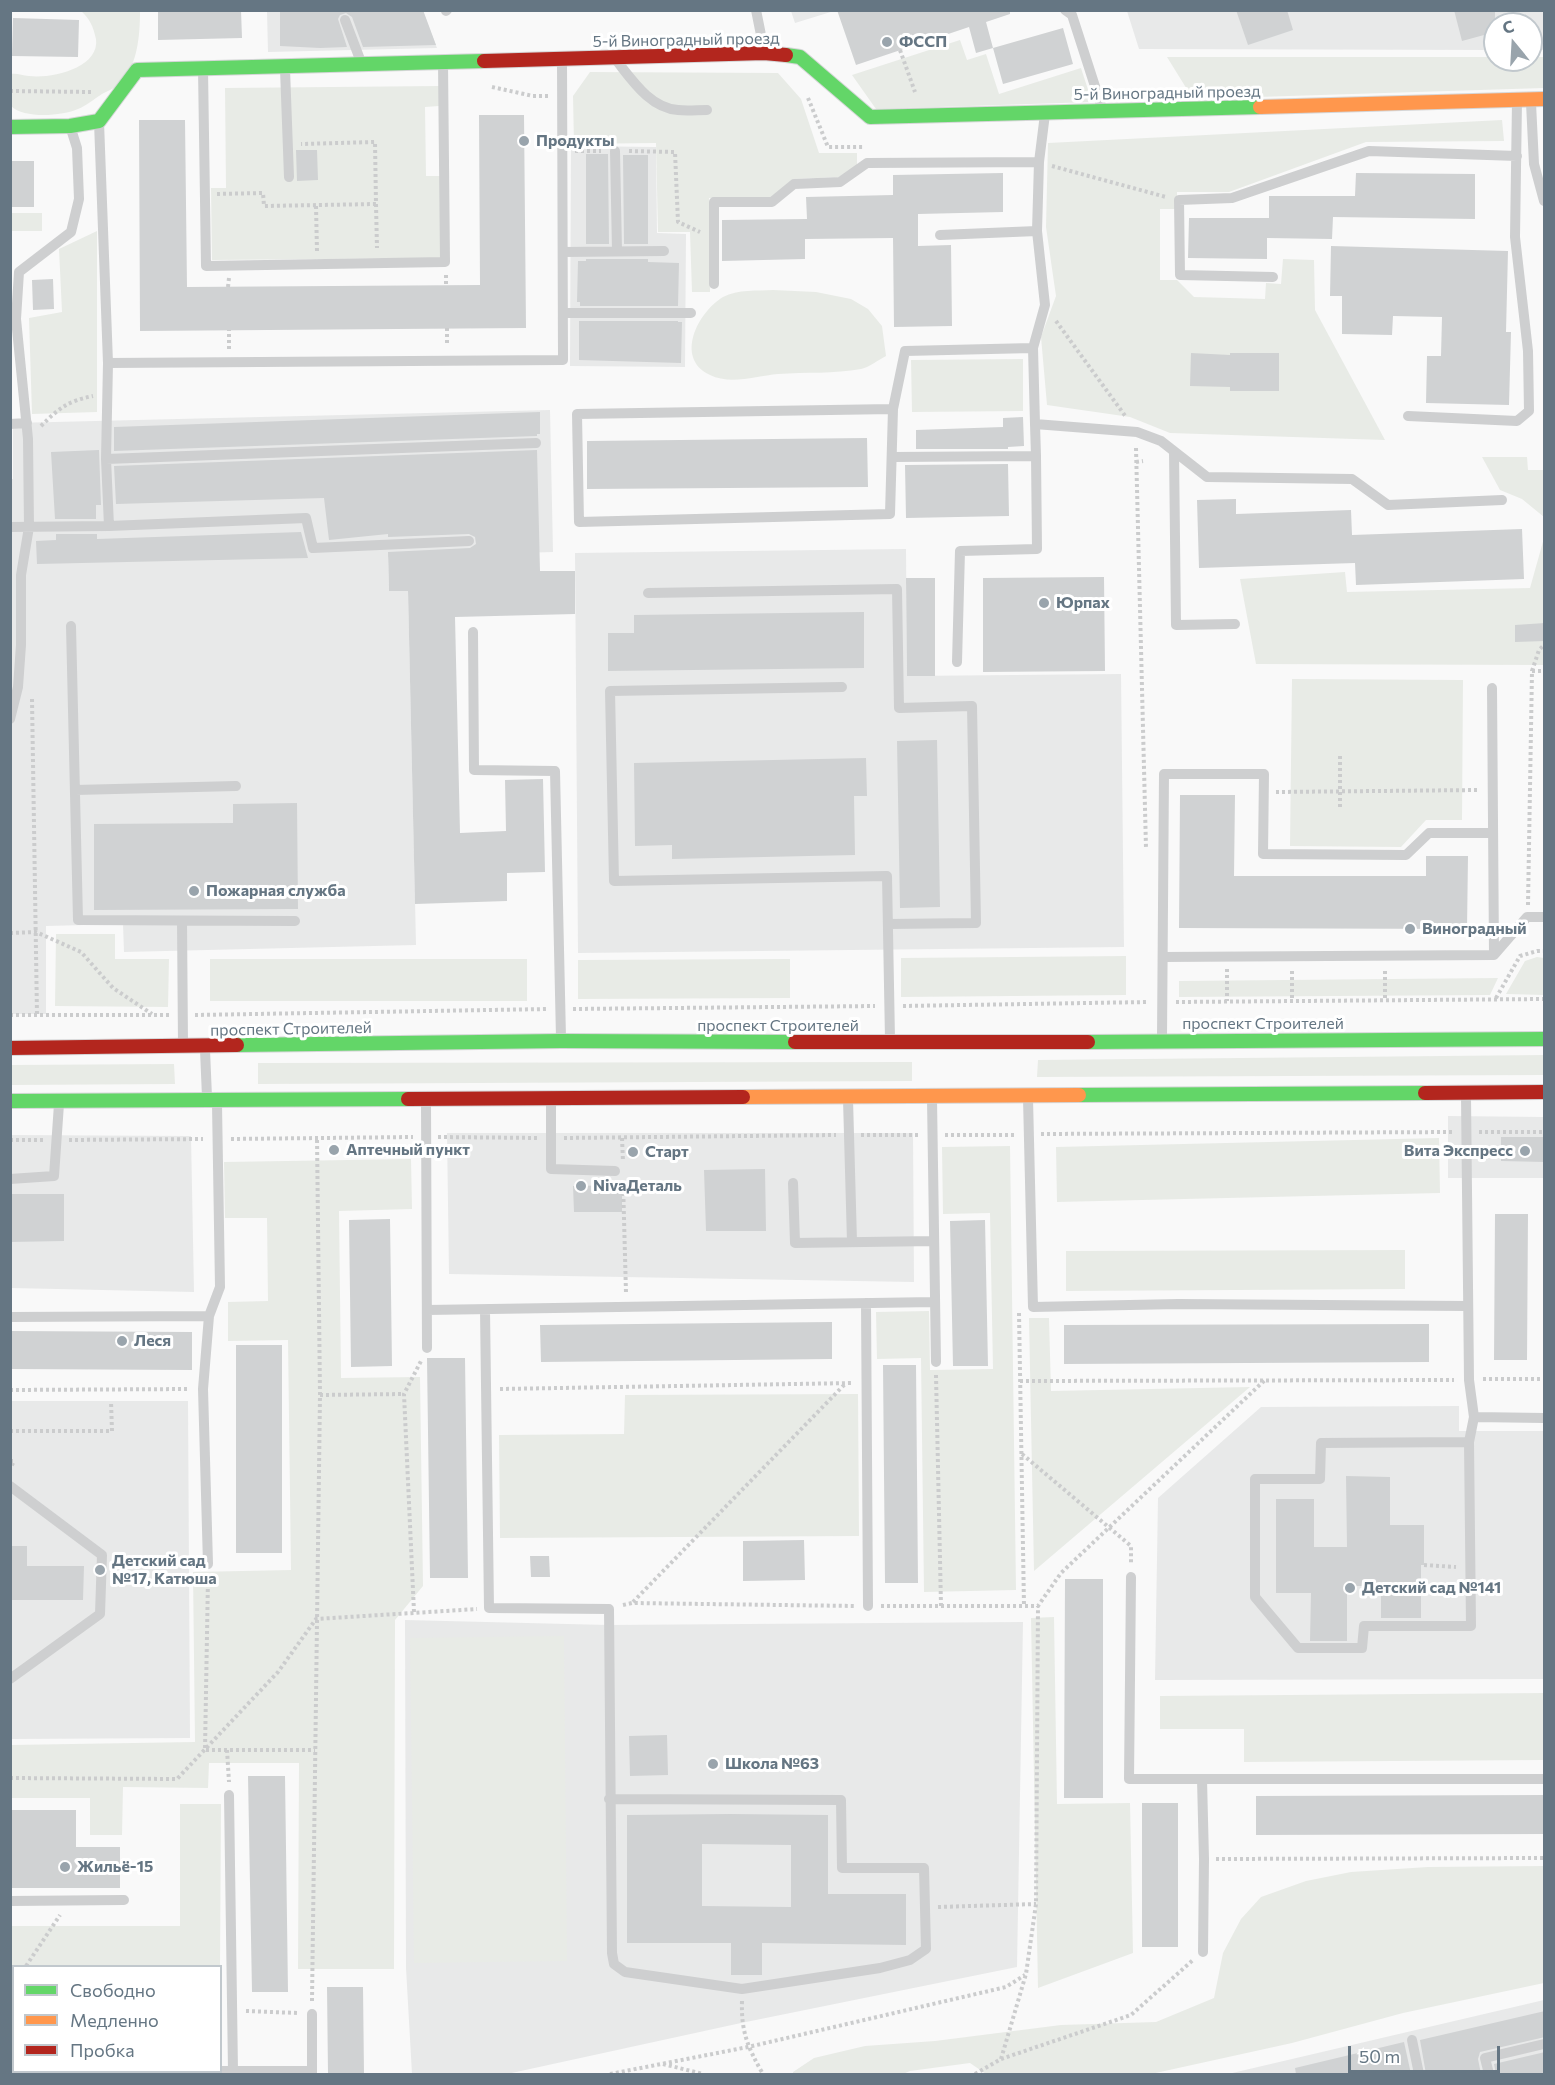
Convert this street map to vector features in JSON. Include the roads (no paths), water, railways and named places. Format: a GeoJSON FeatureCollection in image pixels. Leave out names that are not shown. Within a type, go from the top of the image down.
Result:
{"type":"FeatureCollection","features":[{"type":"Feature","properties":{"kind":"main road","name":"5-й Виноградный проезд"},"geometry":{"type":"LineString","coordinates":[[99,121],[137,70],[765,53],[800,57],[870,117],[1531,100]]}},
{"type":"Feature","properties":{"kind":"main road"},"geometry":{"type":"LineString","coordinates":[[10,127],[70,126],[99,121]]}},
{"type":"Feature","properties":{"kind":"main road","name":"проспект Строителей"},"geometry":{"type":"LineString","coordinates":[[10,1048],[561,1041],[890,1043],[935,1049],[1030,1042],[1545,1039]]}},
{"type":"Feature","properties":{"kind":"main road"},"geometry":{"type":"LineString","coordinates":[[1022,1056],[1030,1042]]}},
{"type":"Feature","properties":{"kind":"main road"},"geometry":{"type":"LineString","coordinates":[[932,1095],[939,1082]]}},
{"type":"Feature","properties":{"kind":"main road"},"geometry":{"type":"LineString","coordinates":[[10,1101],[848,1096],[932,1095],[1025,1089],[1545,1092]]}},
{"type":"Feature","properties":{"kind":"lane"},"geometry":{"type":"LineString","coordinates":[[756,10],[765,53]]}},
{"type":"Feature","properties":{"kind":"lane"},"geometry":{"type":"LineString","coordinates":[[1065,10],[1072,15],[1103,111]]}},
{"type":"Feature","properties":{"kind":"lane"},"geometry":{"type":"LineString","coordinates":[[345,20],[362,64]]}},
{"type":"Feature","properties":{"kind":"lane"},"geometry":{"type":"LineString","coordinates":[[614,57],[640,90],[661,107],[677,110],[707,110]]}},
{"type":"Feature","properties":{"kind":"lane"},"geometry":{"type":"LineString","coordinates":[[108,363],[563,360],[562,60]]}},
{"type":"Feature","properties":{"kind":"lane"},"geometry":{"type":"LineString","coordinates":[[203,69],[206,266],[445,262],[443,62]]}},
{"type":"Feature","properties":{"kind":"lane"},"geometry":{"type":"LineString","coordinates":[[285,66],[289,177]]}},
{"type":"Feature","properties":{"kind":"lane"},"geometry":{"type":"LineString","coordinates":[[1408,416],[1517,421],[1529,411],[1528,351],[1515,237],[1517,156],[1531,100]]}},
{"type":"Feature","properties":{"kind":"lane"},"geometry":{"type":"LineString","coordinates":[[1531,100],[1534,164],[1545,201]]}},
{"type":"Feature","properties":{"kind":"lane"},"geometry":{"type":"LineString","coordinates":[[957,662],[960,550],[1037,549],[1034,348],[1045,306],[1037,231],[1039,162],[1045,112]]}},
{"type":"Feature","properties":{"kind":"lane"},"geometry":{"type":"LineString","coordinates":[[99,121],[108,363],[106,459],[109,526]]}},
{"type":"Feature","properties":{"kind":"lane"},"geometry":{"type":"LineString","coordinates":[[10,719],[18,687],[16,576],[29,527],[27,423],[13,319],[19,272],[71,232],[79,199],[77,148],[70,126]]}},
{"type":"Feature","properties":{"kind":"lane"},"geometry":{"type":"LineString","coordinates":[[615,151],[617,251]]}},
{"type":"Feature","properties":{"kind":"lane"},"geometry":{"type":"LineString","coordinates":[[1274,277],[1180,275],[1179,200],[1232,198],[1369,151],[1517,156]]}},
{"type":"Feature","properties":{"kind":"lane"},"geometry":{"type":"LineString","coordinates":[[714,284],[714,202],[772,202],[794,184],[840,182],[867,163],[1039,162]]}},
{"type":"Feature","properties":{"kind":"lane"},"geometry":{"type":"LineString","coordinates":[[940,235],[1037,231]]}},
{"type":"Feature","properties":{"kind":"lane"},"geometry":{"type":"LineString","coordinates":[[562,252],[664,251]]}},
{"type":"Feature","properties":{"kind":"lane"},"geometry":{"type":"LineString","coordinates":[[563,313],[691,313]]}},
{"type":"Feature","properties":{"kind":"lane"},"geometry":{"type":"LineString","coordinates":[[893,409],[578,414],[579,522],[890,514],[893,409],[905,351],[1034,348]]}},
{"type":"Feature","properties":{"kind":"lane"},"geometry":{"type":"LineString","coordinates":[[10,424],[27,423]]}},
{"type":"Feature","properties":{"kind":"lane"},"geometry":{"type":"LineString","coordinates":[[1035,424],[1137,432],[1161,441],[1206,477],[1352,479],[1388,505],[1502,500]]}},
{"type":"Feature","properties":{"kind":"lane"},"geometry":{"type":"LineString","coordinates":[[106,459],[536,443]]}},
{"type":"Feature","properties":{"kind":"lane"},"geometry":{"type":"LineString","coordinates":[[1174,451],[1176,625],[1235,624]]}},
{"type":"Feature","properties":{"kind":"lane"},"geometry":{"type":"LineString","coordinates":[[893,457],[1036,456]]}},
{"type":"Feature","properties":{"kind":"lane"},"geometry":{"type":"LineString","coordinates":[[10,527],[109,526],[306,518],[313,548],[469,541]]}},
{"type":"Feature","properties":{"kind":"lane"},"geometry":{"type":"LineString","coordinates":[[648,593],[897,589],[899,708],[972,706],[976,923],[888,924]]}},
{"type":"Feature","properties":{"kind":"lane"},"geometry":{"type":"LineString","coordinates":[[71,626],[78,920],[295,921]]}},
{"type":"Feature","properties":{"kind":"lane"},"geometry":{"type":"LineString","coordinates":[[473,632],[474,770],[555,771],[561,1041]]}},
{"type":"Feature","properties":{"kind":"lane"},"geometry":{"type":"LineString","coordinates":[[842,687],[610,692],[614,881],[887,876],[890,1043]]}},
{"type":"Feature","properties":{"kind":"lane"},"geometry":{"type":"LineString","coordinates":[[1492,688],[1494,955]]}},
{"type":"Feature","properties":{"kind":"lane"},"geometry":{"type":"LineString","coordinates":[[1162,1041],[1164,774],[1264,774],[1263,854],[1406,855],[1429,833],[1493,833]]}},
{"type":"Feature","properties":{"kind":"lane"},"geometry":{"type":"LineString","coordinates":[[75,790],[236,786]]}},
{"type":"Feature","properties":{"kind":"lane"},"geometry":{"type":"LineString","coordinates":[[1163,957],[1494,955],[1527,917],[1545,917]]}},
{"type":"Feature","properties":{"kind":"lane"},"geometry":{"type":"LineString","coordinates":[[182,921],[183,1047]]}},
{"type":"Feature","properties":{"kind":"lane"},"geometry":{"type":"LineString","coordinates":[[205,1047],[218,1138],[220,1287],[209,1316],[203,1389],[208,1564]]}},
{"type":"Feature","properties":{"kind":"lane"},"geometry":{"type":"LineString","coordinates":[[1025,1089],[1029,1135],[1033,1307],[1178,1304],[1468,1306]]}},
{"type":"Feature","properties":{"kind":"lane"},"geometry":{"type":"LineString","coordinates":[[1466,1093],[1469,1380],[1474,1417],[1469,1442],[1471,1626],[1364,1626],[1362,1648],[1298,1648],[1255,1597],[1255,1479],[1320,1479],[1321,1443],[1469,1442]]}},
{"type":"Feature","properties":{"kind":"lane"},"geometry":{"type":"LineString","coordinates":[[932,1095],[936,1362]]}},
{"type":"Feature","properties":{"kind":"lane"},"geometry":{"type":"LineString","coordinates":[[848,1096],[852,1242]]}},
{"type":"Feature","properties":{"kind":"lane"},"geometry":{"type":"LineString","coordinates":[[551,1098],[551,1169],[615,1171]]}},
{"type":"Feature","properties":{"kind":"lane"},"geometry":{"type":"LineString","coordinates":[[426,1099],[427,1348]]}},
{"type":"Feature","properties":{"kind":"lane"},"geometry":{"type":"LineString","coordinates":[[10,1179],[54,1176],[59,1101]]}},
{"type":"Feature","properties":{"kind":"lane"},"geometry":{"type":"LineString","coordinates":[[793,1183],[795,1243],[934,1241]]}},
{"type":"Feature","properties":{"kind":"lane"},"geometry":{"type":"LineString","coordinates":[[427,1310],[935,1302]]}},
{"type":"Feature","properties":{"kind":"lane"},"geometry":{"type":"LineString","coordinates":[[866,1303],[868,1606]]}},
{"type":"Feature","properties":{"kind":"lane"},"geometry":{"type":"LineString","coordinates":[[485,1310],[489,1608],[609,1609],[609,1799],[614,1964],[625,1972],[742,1989],[880,1968],[910,1960],[926,1949],[924,1868],[842,1868],[841,1800],[609,1799]]}},
{"type":"Feature","properties":{"kind":"lane"},"geometry":{"type":"LineString","coordinates":[[10,1317],[209,1316]]}},
{"type":"Feature","properties":{"kind":"lane"},"geometry":{"type":"LineString","coordinates":[[1474,1417],[1545,1418]]}},
{"type":"Feature","properties":{"kind":"lane"},"geometry":{"type":"LineString","coordinates":[[10,1486],[102,1555],[100,1614],[10,1679]]}},
{"type":"Feature","properties":{"kind":"lane"},"geometry":{"type":"LineString","coordinates":[[1131,1577],[1129,1779],[1545,1779]]}},
{"type":"Feature","properties":{"kind":"lane"},"geometry":{"type":"LineString","coordinates":[[1202,1779],[1203,1952]]}},
{"type":"Feature","properties":{"kind":"lane"},"geometry":{"type":"LineString","coordinates":[[229,1795],[233,2071]]}},
{"type":"Feature","properties":{"kind":"lane"},"geometry":{"type":"LineString","coordinates":[[10,1901],[124,1900]]}},
{"type":"Feature","properties":{"kind":"lane"},"geometry":{"type":"LineString","coordinates":[[222,2071],[312,2073],[312,2014]]}},
{"type":"Feature","properties":{"kind":"lane"},"geometry":{"type":"LineString","coordinates":[[1412,2040],[1419,2074]]}},
{"type":"Feature","properties":{"kind":"lane"},"geometry":{"type":"LineString","coordinates":[[1489,2074],[1485,2058],[1545,2044]]}},
{"type":"Feature","properties":{"kind":"place","name":"ФССП"},"geometry":{"type":"Point","coordinates":[887,42]}},
{"type":"Feature","properties":{"kind":"place","name":"Продукты"},"geometry":{"type":"Point","coordinates":[524,141]}},
{"type":"Feature","properties":{"kind":"place","name":"Юрпах"},"geometry":{"type":"Point","coordinates":[1044,603]}},
{"type":"Feature","properties":{"kind":"place","name":"Пожарная служба"},"geometry":{"type":"Point","coordinates":[194,891]}},
{"type":"Feature","properties":{"kind":"place","name":"Виноградный"},"geometry":{"type":"Point","coordinates":[1410,929]}},
{"type":"Feature","properties":{"kind":"place","name":"Аптечный пункт"},"geometry":{"type":"Point","coordinates":[334,1150]}},
{"type":"Feature","properties":{"kind":"place","name":"Вита Экспресс"},"geometry":{"type":"Point","coordinates":[1525,1151]}},
{"type":"Feature","properties":{"kind":"place","name":"Старт"},"geometry":{"type":"Point","coordinates":[633,1152]}},
{"type":"Feature","properties":{"kind":"place","name":"NivaДеталь"},"geometry":{"type":"Point","coordinates":[581,1186]}},
{"type":"Feature","properties":{"kind":"place","name":"Леся"},"geometry":{"type":"Point","coordinates":[122,1341]}},
{"type":"Feature","properties":{"kind":"place","name":"Детский сад №17, Катюша"},"geometry":{"type":"Point","coordinates":[100,1570]}},
{"type":"Feature","properties":{"kind":"place","name":"Детский сад №141"},"geometry":{"type":"Point","coordinates":[1350,1588]}},
{"type":"Feature","properties":{"kind":"place","name":"Школа №63"},"geometry":{"type":"Point","coordinates":[713,1764]}},
{"type":"Feature","properties":{"kind":"place","name":"Жильё-15"},"geometry":{"type":"Point","coordinates":[65,1867]}}]}
